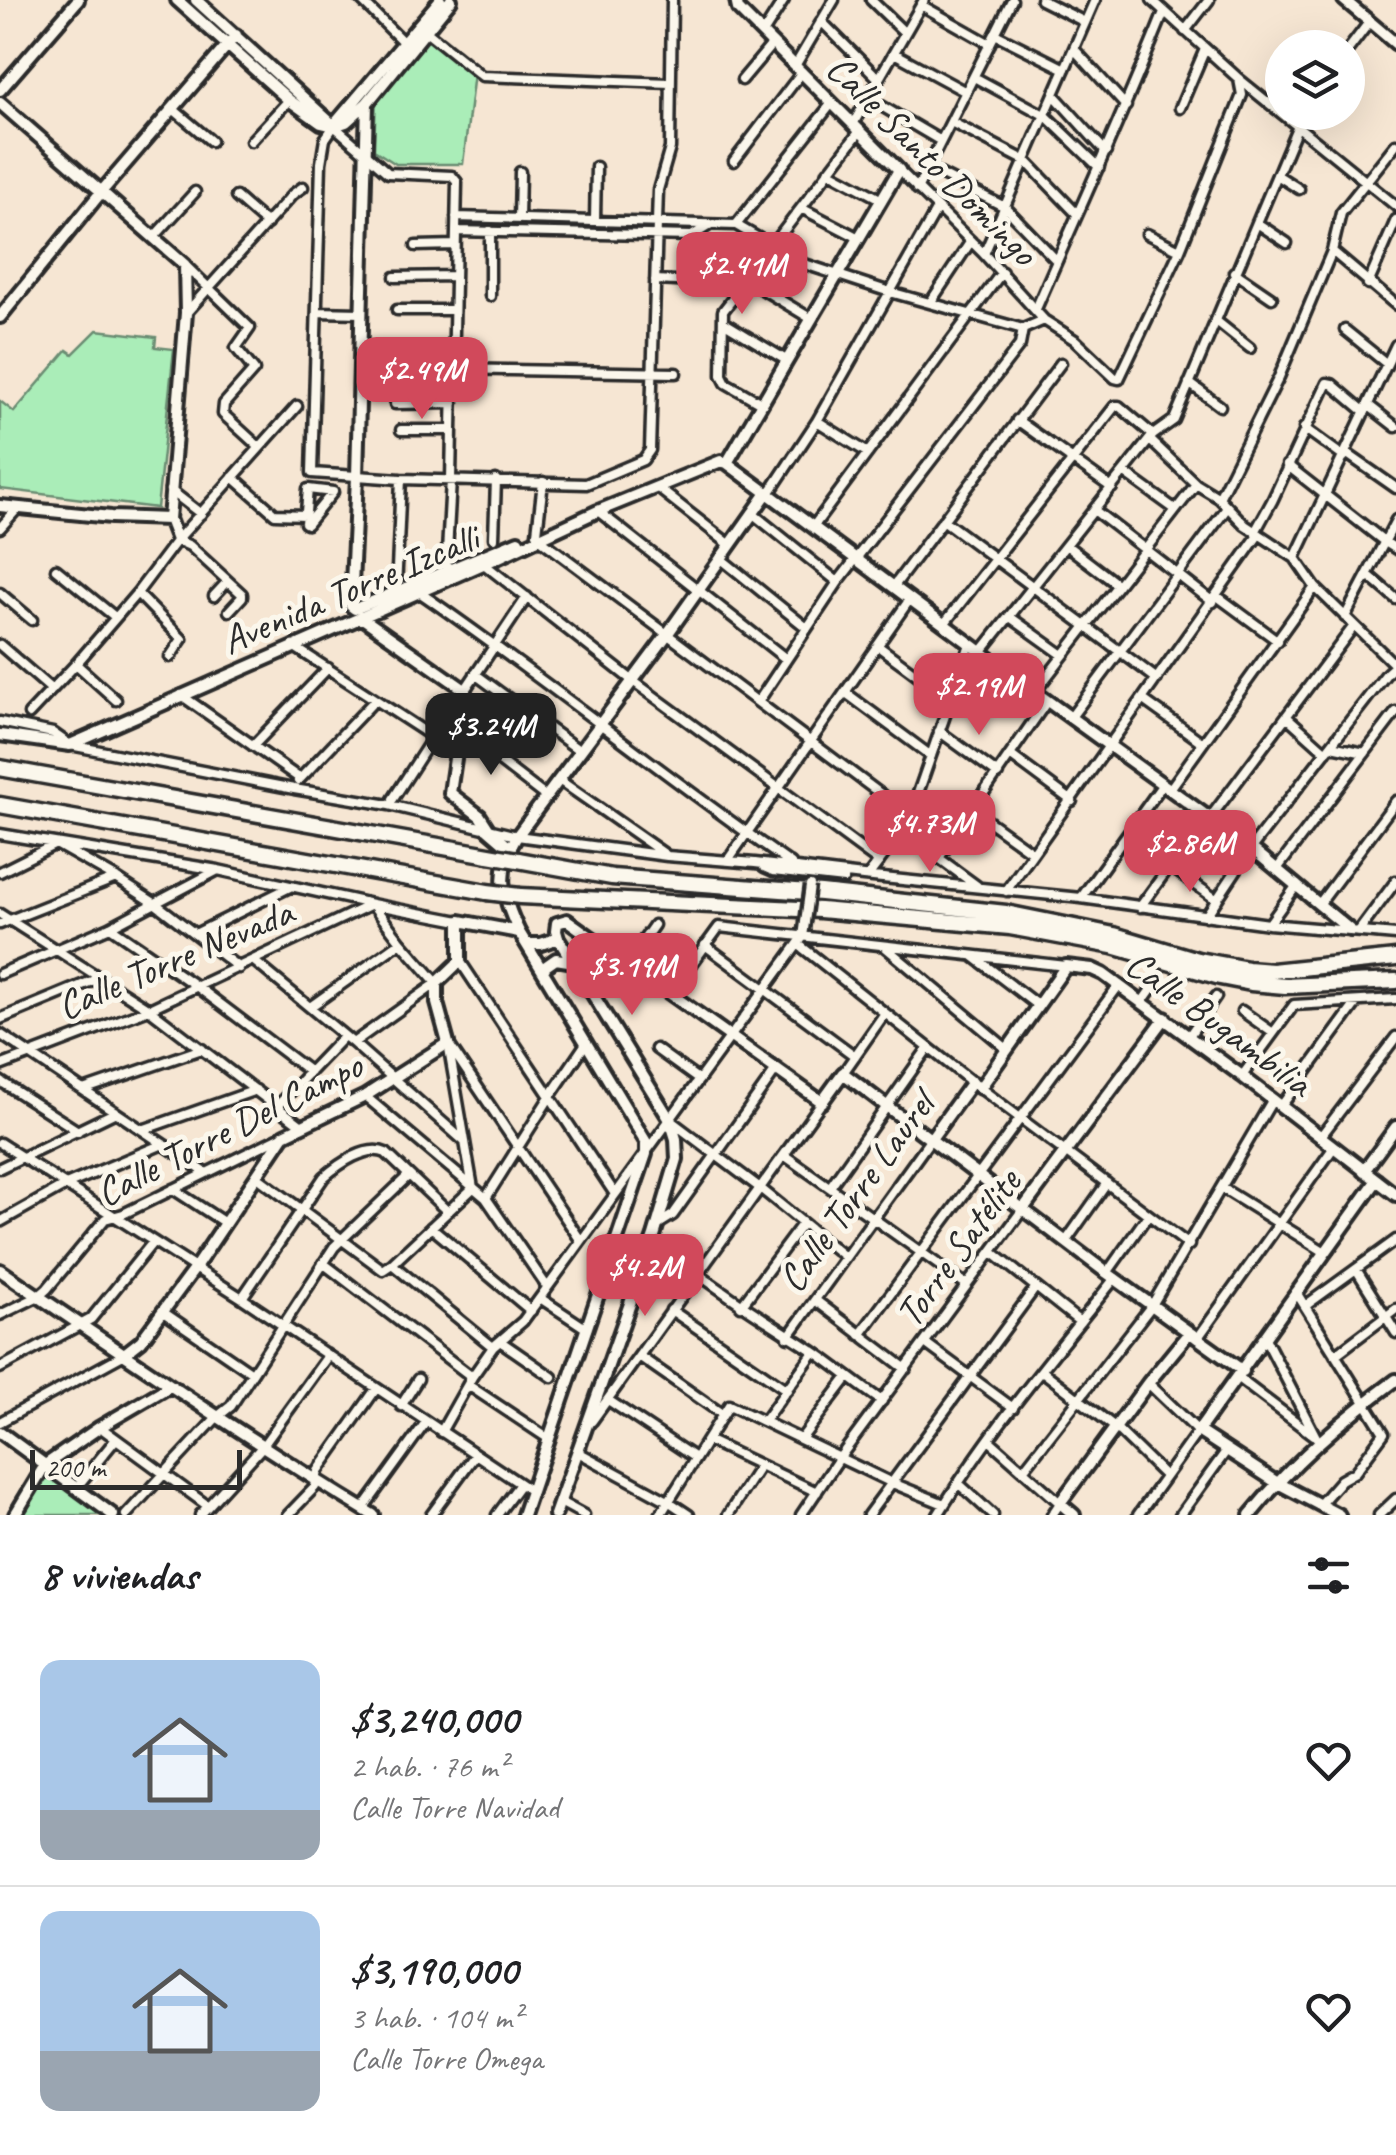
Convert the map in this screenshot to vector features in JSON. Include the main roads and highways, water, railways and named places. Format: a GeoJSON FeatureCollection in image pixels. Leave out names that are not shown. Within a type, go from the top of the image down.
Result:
{"type":"FeatureCollection","features":[{"type":"Feature","properties":{"kind":"highway"},"geometry":{"type":"LineString","coordinates":[[0,768],[490,855],[514,854],[612,878],[821,893],[1006,913],[1114,934],[1198,960],[1248,970],[1324,967],[1396,958]]}},
{"type":"Feature","properties":{"kind":"highway"},"geometry":{"type":"LineString","coordinates":[[0,805],[487,892],[613,902],[800,909],[1010,927],[1113,946],[1251,983],[1284,986],[1396,981]]}}]}
